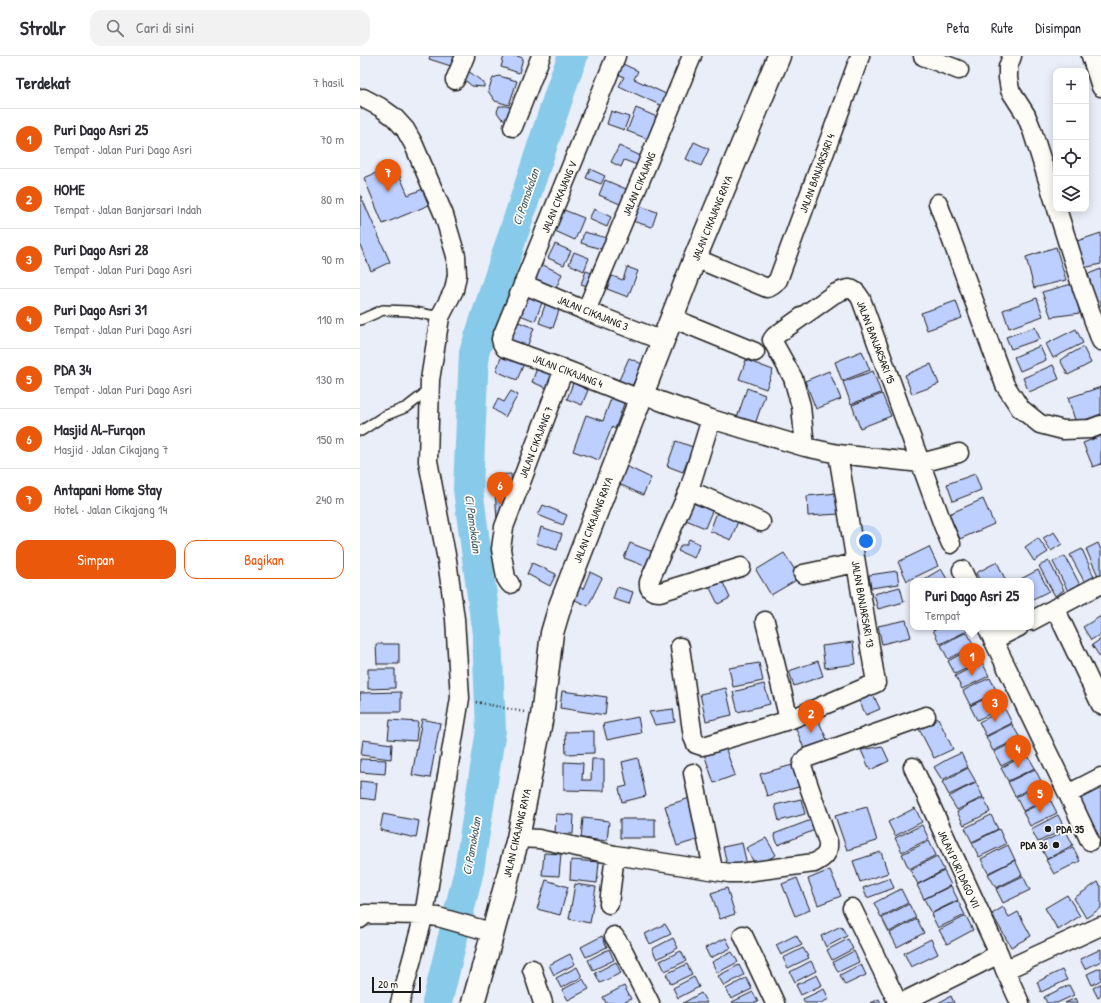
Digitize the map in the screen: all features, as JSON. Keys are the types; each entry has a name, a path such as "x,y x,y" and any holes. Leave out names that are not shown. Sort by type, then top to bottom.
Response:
{"main road":[{"name":"JALAN CIKAJANG RAYA","path":"473,1003 489,931 518,838 542,716 552,633 560,606 672,318 779,56"}],"street":[{"path":"455,80 465,56"},
{"path":"513,127 541,56"},
{"name":"JALAN CIKAJANG V","path":"501,339 616,56"},
{"name":"JALAN CIKAJANG","path":"586,311 692,56"},
{"name":"JALAN BANJARSARI 4","path":"696,258 767,288 771,287 778,280 860,56"},
{"path":"923,56 959,70"},
{"path":"1012,56 1008,67 1010,90 1026,115 1032,130 1053,198"},
{"path":"1091,56 1101,87"},
{"path":"361,98 380,107 394,117 405,129 413,143 444,215 456,256 457,275 454,290 440,317 430,380 428,461 440,530 447,560 454,619 460,698 431,916 400,1003"},
{"path":"938,203 1006,386 1020,408 1040,424 1063,430 1090,429 1101,425"},
{"path":"1057,212 1101,341"},
{"name":"JALAN CIKAJANG 3","path":"523,284 586,311 663,341"},
{"name":"JALAN BANJARSARI 15","path":"805,447 801,406 793,378 772,340 834,294 852,289 858,293 861,299 951,544"},
{"path":"672,318 755,352"},
{"name":"JALAN CIKAJANG 4","path":"501,339 505,348 564,369 711,419 805,447 838,454 921,463"},
{"name":"JALAN CIKAJANG 7","path":"510,584 506,578 501,549 504,527 564,369"},
{"path":"711,419 689,490 649,582 650,589 654,592 660,592 741,567"},
{"path":"921,463 959,453"},
{"name":"JALAN BANJARSARI 13","path":"789,720 876,682 838,454"},
{"path":"689,490 760,522"},
{"path":"803,574 856,564"},
{"path":"1034,619 1101,584"},
{"path":"1055,608 1101,705"},
{"path":"680,647 693,737 696,744 702,746 707,745 789,720 765,621"},
{"path":"1006,630 990,634 1090,841"},
{"path":"518,838 539,840 615,855 729,873 814,863 821,860 826,854 828,842 802,766 806,758 926,716"},
{"name":"JALAN PURI DAGO VII","path":"913,767 1020,1003"},
{"path":"693,773 713,870"},
{"path":"1068,794 1101,778"},
{"path":"609,904 615,855"},
{"path":"852,908 899,1003 999,954"},
{"path":"362,913 431,916 489,931"},
{"path":"1005,970 1101,926"},
{"path":"743,935 775,1003"},
{"path":"614,936 650,1003"},
{"path":"532,969 543,1003"}],"lane":[{"path":"360,320 383,310 409,311 440,317"},
{"path":"362,431 384,416 407,407 430,389"}],"path":[{"path":"476,702 530,713"}],"building":[{"path":"430,56 461,56 457,68 429,59"},
{"path":"504,56 517,56 523,58 519,73 501,67"},
{"path":"623,64 638,71 634,79 668,95 662,106 619,86 624,77 618,74"},
{"path":"466,70 484,83 484,87 472,86 462,78"},
{"path":"499,76 517,81 509,105 495,101 488,91 493,78"},
{"path":"499,106 513,108 509,121 501,118 497,112"},
{"path":"636,108 657,117 648,139 627,131"},
{"path":"611,111 629,117 624,130 607,124"},
{"path":"694,142 709,149 701,166 686,159"},
{"path":"619,146 641,156 637,165 624,160 621,167 611,162"},
{"path":"395,165 408,195 423,189 429,205 383,224 364,178"},
{"path":"590,169 605,176 601,184 586,178"},
{"path":"605,180 633,192 627,207 599,195"},
{"path":"360,194 390,262 371,271 360,245"},
{"path":"634,204 657,212 652,227 629,220"},
{"path":"594,209 611,217 607,227 589,219"},
{"path":"564,210 584,218 575,240 555,231"},
{"path":"584,232 607,238 604,250 581,243"},
{"path":"1101,233 1101,264 1079,269 1071,243"},
{"path":"555,244 571,251 564,265 548,258"},
{"path":"1056,247 1066,280 1034,288 1026,257"},
{"path":"574,252 589,258 584,271 569,264"},
{"path":"541,264 562,274 554,293 532,284"},
{"path":"627,267 638,271 628,297 607,289 612,276 623,280"},
{"path":"1101,269 1101,305 1095,307 1083,276"},
{"path":"586,271 597,275 593,288 581,284"},
{"path":"1072,284 1080,313 1051,317 1042,292"},
{"path":"523,293 543,300 535,321 515,313"},
{"path":"1037,298 1043,316 1009,328 1003,310"},
{"path":"956,301 962,318 927,330 921,313"},
{"path":"546,302 560,307 553,328 539,323"},
{"path":"513,320 534,328 526,350 505,342"},
{"path":"1035,327 1040,339 1011,349 1006,337"},
{"path":"1076,329 1083,343 1053,358 1046,344"},
{"path":"1040,346 1046,360 1020,371 1014,357"},
{"path":"1083,347 1091,363 1068,375 1060,360"},
{"path":"862,351 870,370 842,381 835,362"},
{"path":"503,352 525,361 517,380 496,371"},
{"path":"629,358 642,364 629,393 609,386 612,377 619,380"},
{"path":"746,360 773,370 766,389 739,379"},
{"path":"931,364 939,384 912,394 905,375"},
{"path":"538,365 560,373 554,391 532,382"},
{"path":"1053,365 1059,379 1029,392 1023,378"},
{"path":"829,371 841,399 816,409 805,381"},
{"path":"873,371 881,393 851,404 843,382"},
{"path":"573,383 588,390 582,405 567,399"},
{"path":"1101,387 1101,414 1076,423 1068,398"},
{"path":"747,388 765,395 754,427 736,421"},
{"path":"511,391 518,395 505,417 493,409 498,399 504,402"},
{"path":"882,394 891,416 860,428 852,405"},
{"path":"612,396 625,401 615,429 612,427 599,460 573,451 586,415 603,421"},
{"path":"1101,436 1101,464 1093,467 1083,443"},
{"path":"676,441 693,447 683,472 667,466"},
{"path":"626,466 651,478 643,495 617,483"},
{"path":"511,474 512,492 504,493 506,518 497,519 494,475"},
{"path":"975,474 981,490 953,501 947,484"},
{"path":"837,493 839,514 808,516 807,496"},
{"path":"983,499 994,524 960,539 949,514"},
{"path":"693,503 712,511 705,528 686,520"},
{"path":"543,505 567,515 563,525 538,515"},
{"path":"717,512 738,521 731,540 710,531"},
{"path":"541,527 562,534 557,550 536,543"},
{"path":"1054,532 1062,544 1051,551 1043,538"},
{"path":"1038,538 1048,552 1034,561 1025,547"},
{"path":"689,539 700,544 694,558 678,551 681,545 686,545"},
{"path":"630,543 656,553 650,568 624,558"},
{"path":"1098,543 1101,550 1101,577 1099,578 1086,549"},
{"path":"929,547 938,566 913,578 910,578 907,581 898,562"},
{"path":"1082,549 1095,579 1085,583 1070,555"},
{"path":"784,553 800,578 771,595 756,570"},
{"path":"1065,556 1080,585 1068,591 1053,562"},
{"path":"1049,561 1064,590 1055,596 1039,566"},
{"path":"997,562 1005,578 978,578 976,573"},
{"path":"532,563 556,574 550,586 527,574"},
{"path":"941,569 946,578 926,578"},
{"path":"1038,570 1049,591 1034,598 1034,578 1023,578"},
{"path":"897,571 899,584 871,588 869,575"},
{"path":"590,572 602,578 588,606 569,597 575,585 583,589"},
{"path":"721,578 730,598 718,604 708,584"},
{"path":"617,587 633,592 629,604 613,599"},
{"path":"900,587 904,602 878,609 874,594"},
{"path":"1101,616 1101,634 1091,640 1083,627"},
{"path":"906,620 911,637 882,644 878,626"},
{"path":"933,630 966,630 967,631 940,644"},
{"path":"967,632 974,646 948,659 941,645"},
{"path":"1101,639 1101,656 1100,657 1092,645"},
{"path":"853,642 856,664 825,668 822,646"},
{"path":"376,644 399,644 399,664 377,664"},
{"path":"974,647 982,661 955,674 948,661"},
{"path":"818,661 823,676 794,686 789,671"},
{"path":"982,662 989,676 962,689 955,676"},
{"path":"759,663 763,681 733,687 729,668"},
{"path":"368,669 395,669 395,688 368,689"},
{"path":"990,678 997,692 970,705 963,691"},
{"path":"764,684 770,704 738,712 733,692"},
{"path":"726,688 732,715 706,721 700,694"},
{"path":"562,691 607,697 605,715 560,708"},
{"path":"401,692 401,712 360,712 360,693"},
{"path":"872,692 880,709 866,715 858,699"},
{"path":"997,693 1004,707 977,720 970,706"},
{"path":"673,709 675,722 655,725 649,712"},
{"path":"1005,709 1012,723 986,736 979,722"},
{"path":"816,715 828,742 805,751 794,724"},
{"path":"638,717 641,733 607,740 603,724"},
{"path":"938,718 953,749 934,758 918,727"},
{"path":"422,719 440,723 430,778 412,775"},
{"path":"390,720 418,722 416,741 388,739"},
{"path":"1012,724 1020,738 993,751 986,737"},
{"path":"594,731 594,753 566,754 565,732"},
{"path":"1020,739 1027,753 1001,766 994,752"},
{"path":"363,740 392,744 391,759 361,755"},
{"path":"882,746 889,761 870,770 861,750"},
{"path":"725,747 735,775 714,783 704,754"},
{"path":"961,753 968,767 942,780 934,767"},
{"path":"1027,754 1035,768 1008,781 1001,768"},
{"path":"638,758 646,796 622,802 619,788 627,786 622,762"},
{"path":"360,759 386,760 385,774 360,772"},
{"path":"592,759 604,759 604,791 564,790 564,762 583,763 582,780 591,780"},
{"path":"796,764 802,786 767,796 760,774"},
{"path":"968,768 976,782 949,795 942,782"},
{"path":"1035,769 1042,783 1015,796 1008,782"},
{"path":"360,781 377,783 375,800 360,798"},
{"path":"1101,781 1101,848 1100,848 1074,795"},
{"path":"976,783 983,797 957,810 949,797"},
{"path":"1042,784 1049,798 1023,811 1016,797"},
{"path":"690,798 703,838 677,846 665,806"},
{"path":"984,798 990,812 964,825 957,812"},
{"path":"801,799 805,814 779,821 775,805"},
{"path":"1050,799 1057,813 1030,826 1023,812"},
{"path":"867,807 877,841 847,850 835,816"},
{"path":"915,808 922,822 895,836 888,822"},
{"path":"383,814 419,821 416,838 380,830"},
{"path":"556,814 574,815 573,834 555,833"},
{"path":"991,815 998,829 972,842 965,828"},
{"name":"PDA 35","path":"1058,815 1065,829 1038,842 1031,829"},
{"path":"583,818 609,821 607,841 581,838"},
{"path":"620,819 655,819 655,838 620,838"},
{"path":"811,820 815,830 778,845 774,834"},
{"path":"922,825 929,839 902,852 895,838"},
{"path":"999,829 1006,844 979,857 972,843"},
{"name":"PDA 36","path":"1066,831 1073,845 1047,859 1039,844"},
{"path":"766,838 776,855 756,866 746,848"},
{"path":"929,841 936,855 909,869 902,854"},
{"path":"742,843 747,865 728,869 723,847"},
{"path":"1008,845 1015,860 988,873 981,859"},
{"path":"1073,847 1080,861 1054,874 1046,860"},
{"path":"881,852 888,873 860,882 853,861"},
{"path":"544,853 561,854 559,876 542,875"},
{"path":"937,856 944,870 918,884 910,870"},
{"path":"571,860 599,862 597,883 570,880"},
{"path":"1015,860 1022,875 996,888 988,874"},
{"path":"830,870 841,896 818,905 808,879"},
{"path":"944,871 951,885 924,899 917,885"},
{"path":"1023,876 1030,890 1003,903 996,889"},
{"path":"797,878 810,910 795,916 782,884"},
{"path":"890,878 894,888 867,898 863,888"},
{"path":"546,880 568,887 560,915 537,909"},
{"path":"1098,882 1101,887 1101,908 1086,918 1074,898"},
{"path":"575,884 596,887 590,923 569,919"},
{"path":"951,886 958,900 932,913 924,899"},
{"path":"727,888 735,914 720,919 711,893"},
{"path":"901,889 908,903 881,917 874,903"},
{"path":"1067,895 1080,916 1058,930 1045,908"},
{"path":"958,901 965,915 938,928 931,914"},
{"path":"909,904 916,918 889,932 882,918"},
{"path":"1003,907 1009,917 1018,912 1031,936 1011,947 992,914"},
{"path":"966,916 973,930 947,944 939,930"},
{"path":"917,919 924,933 897,947 890,933"},
{"path":"665,924 671,934 650,944 645,934"},
{"path":"841,926 847,936 826,947 821,936"},
{"path":"796,935 802,945 781,955 776,945"},
{"path":"602,936 607,947 586,957 581,947"},
{"path":"673,938 678,948 657,959 652,949"},
{"path":"726,938 731,948 710,958 705,948"},
{"path":"848,939 853,949 832,960 827,950"},
{"path":"931,939 938,954 911,967 904,953"},
{"path":"803,948 809,958 788,968 783,958"},
{"path":"609,949 614,960 593,970 588,960"},
{"path":"1101,949 1101,961 1085,969 1080,959"},
{"path":"681,951 686,961 665,971 660,961"},
{"path":"854,951 859,962 838,972 833,962"},
{"path":"732,952 738,962 717,973 712,962"},
{"path":"570,954 575,964 554,975 549,965"},
{"path":"811,961 816,971 795,982 790,972"},
{"path":"616,962 621,973 600,983 595,973"},
{"path":"687,964 692,974 671,984 666,974"},
{"path":"861,964 866,975 845,985 840,975"},
{"path":"739,965 744,975 724,986 718,976"},
{"path":"577,967 582,977 561,988 556,978"},
{"path":"1100,968 1101,980 1092,985 1087,974"},
{"path":"1062,970 1067,980 1041,992 1037,982"},
{"path":"817,975 822,985 801,995 796,985"},
{"path":"694,977 699,987 678,998 673,988"},
{"path":"746,978 752,989 731,999 726,989"},
{"path":"583,979 589,989 568,1000 562,990"},
{"path":"1100,984 1101,996 1098,998 1093,988"},
{"path":"1069,985 1074,995 1057,1003 1047,1003 1044,997"},
{"path":"624,986 631,999 623,1003 606,1003 603,997"},
{"path":"824,989 829,999 821,1003 805,1003 803,999"},
{"path":"753,992 758,1002 756,1003 732,1002"},
{"path":"701,993 707,1003 683,1003"},
{"path":"951,996 954,1003 938,1003"},
{"path":"1076,998 1078,1003 1065,1003 1069,1001"},
{"path":"879,999 881,1003 871,1003"}],"waterway":[{"name":"Ci Pamokolan","path":"437,1003 469,870 491,730 487,634 468,489 474,353 573,56"}],"place":[{"name":"Antapani Home Stay","path":"388,192"},
{"name":"Masjid Al-Furqon","path":"500,505"},
{"name":"Puri Dago Asri 25","path":"972,676"},
{"name":"Puri Dago Asri 28","path":"995,722"},
{"name":"HOME","path":"811,733"},
{"name":"Puri Dago Asri 31","path":"1018,768"},
{"name":"PDA 34","path":"1040,813"},
{"name":"PDA 35","path":"1048,829"},
{"name":"PDA 36","path":"1056,845"}]}
